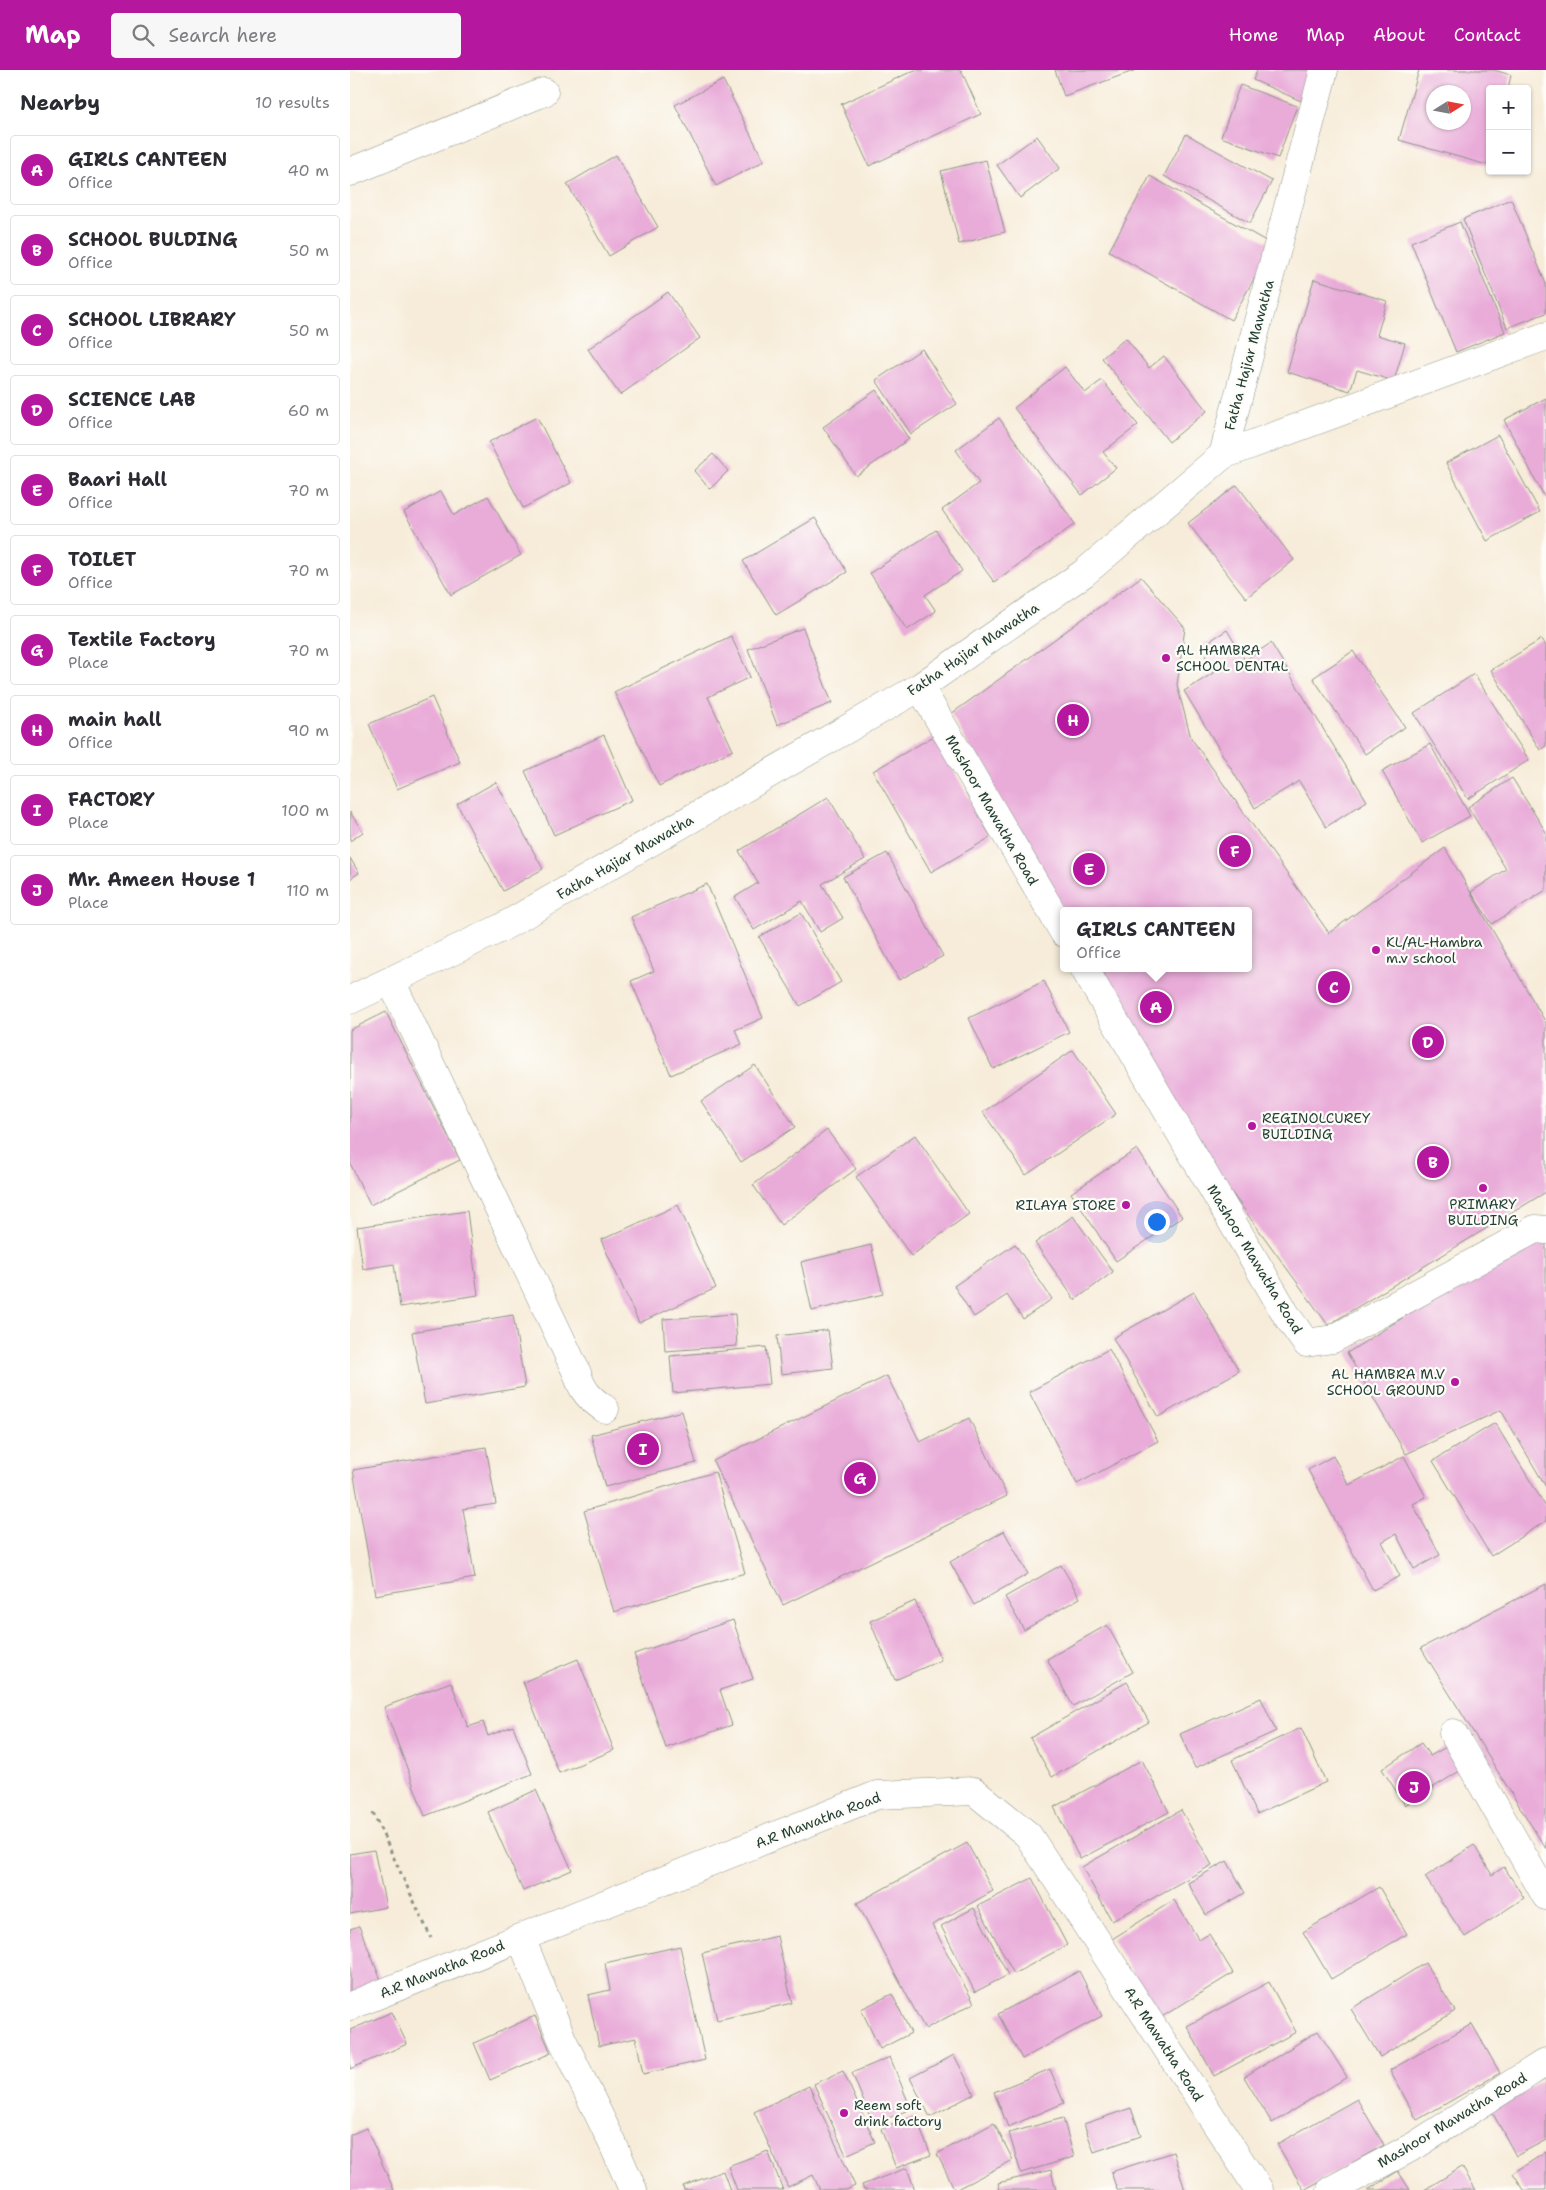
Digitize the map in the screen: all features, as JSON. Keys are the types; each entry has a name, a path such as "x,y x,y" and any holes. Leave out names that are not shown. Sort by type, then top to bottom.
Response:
{"street":[{"name":"Fatha Hajiar Mawatha","path":"350,1000 501,928 920,687 1084,573 1223,455 1324,70"},
{"path":"350,172 544,92"},
{"path":"1223,455 1546,336"},
{"name":"Mashoor Mawatha Road","path":"920,687 1060,926"},
{"name":"Mashoor Mawatha Road","path":"1086,972 1287,1316 1306,1342 1332,1339 1535,1228 1546,1230"},
{"path":"391,981 577,1373 581,1388 590,1399 605,1409"},
{"path":"1453,1733 1546,1896"},
{"name":"A.R Mawatha Road","path":"350,2006 877,1795 974,1791 1028,1835 1259,2190"},
{"path":"521,1938 562,2039 633,2190"},
{"name":"Mashoor Mawatha Road","path":"1331,2190 1416,2145 1546,2062"}],"path":[{"path":"373,1813 445,1968"}],"building":[{"path":"915,70 961,70 981,114 869,166 841,104"},
{"path":"1055,70 1136,70 1064,96"},
{"path":"1257,70 1315,70 1301,101 1253,80"},
{"path":"1419,70 1494,70 1511,75 1509,85 1486,85 1486,165 1399,140"},
{"path":"723,80 764,161 716,186 675,105"},
{"path":"1240,85 1297,106 1278,158 1221,137"},
{"path":"1186,134 1272,181 1250,223 1164,176"},
{"path":"1037,136 1060,168 1020,198 997,165"},
{"path":"616,155 658,227 609,256 567,184"},
{"path":"986,160 1005,232 959,244 941,171"},
{"path":"1150,176 1273,245 1231,320 1109,251"},
{"path":"1511,199 1546,284 1546,313 1507,328 1463,219"},
{"path":"1460,222 1505,332 1456,352 1411,242"},
{"path":"1314,279 1387,301 1377,335 1405,343 1394,381 1357,370 1350,391 1287,372"},
{"path":"668,292 700,338 620,395 588,349"},
{"path":"1126,338 1149,368 1164,356 1207,411 1169,442 1102,358"},
{"path":"922,349 957,404 911,434 876,380"},
{"path":"1065,367 1085,393 1102,380 1138,425 1103,452 1116,468 1082,495 1014,408"},
{"path":"876,390 909,439 856,476 823,427"},
{"path":"1546,398 1546,500 1504,420"},
{"path":"537,417 571,483 523,508 489,442"},
{"path":"999,418 1075,524 994,582 942,510 979,483 956,450"},
{"path":"1498,435 1540,512 1487,541 1446,463"},
{"path":"713,454 728,471 710,489 694,471"},
{"path":"1237,485 1294,560 1246,598 1188,523"},
{"path":"441,491 454,515 488,496 521,555 451,595 404,512"},
{"path":"815,518 847,572 776,615 743,561"},
{"path":"936,530 962,571 925,595 936,611 907,630 870,573"},
{"name":"KL/AL-Hambra m.v school","path":"1141,577 1185,628 1177,685 1191,738 1329,933 1445,848 1546,1023 1546,1192 1328,1325 1221,1178 1095,972 1252,972 1252,907 1062,907 951,714"},
{"path":"803,628 832,703 777,725 748,649"},
{"path":"1227,630 1245,660 1271,643 1367,801 1326,827 1299,781 1255,808 1184,691 1215,672 1200,647"},
{"path":"731,636 750,677 708,697 733,750 659,786 614,692"},
{"path":"1542,639 1546,646 1546,746 1540,750 1491,670"},
{"path":"1353,651 1405,727 1365,754 1313,678"},
{"path":"1474,674 1529,760 1468,799 1414,713"},
{"path":"432,697 460,762 397,789 369,724"},
{"path":"604,735 632,800 554,835 525,771"},
{"path":"934,736 991,837 931,872 873,771"},
{"path":"1430,744 1470,816 1422,843 1382,771"},
{"path":"1512,778 1546,832 1546,890 1492,924 1471,892 1506,869 1468,807"},
{"path":"496,782 543,869 503,891 457,804"},
{"path":"828,797 865,859 822,884 843,918 820,932 802,901 754,930 735,897 758,883 739,851"},
{"path":"350,812 363,832 350,841"},
{"path":"887,853 943,956 899,980 843,877"},
{"path":"350,858 359,873 350,879"},
{"path":"707,884 763,1018 735,1030 742,1044 671,1075 631,981 654,971 631,917"},
{"path":"801,913 841,982 800,1006 759,937"},
{"path":"1044,981 1069,1032 993,1069 969,1018"},
{"path":"386,1012 460,1160 370,1205 350,1163 350,1030"},
{"path":"1073,1050 1116,1114 1026,1175 983,1112"},
{"path":"755,1065 795,1127 741,1162 701,1101"},
{"path":"827,1130 856,1169 781,1225 753,1185"},
{"path":"915,1135 969,1214 911,1256 856,1177"},
{"name":"RILAYA STORE","path":"1137,1149 1182,1217 1116,1261 1071,1193"},
{"path":"678,1205 716,1288 639,1323 601,1240"},
{"path":"467,1211 478,1295 400,1307 394,1264 363,1269 357,1227"},
{"path":"1073,1216 1113,1272 1075,1300 1035,1243"},
{"name":"AL HAMBRA M.V SCHOOL GROUND","path":"1538,1232 1546,1243 1546,1487 1501,1410 1406,1454 1347,1353"},
{"path":"1015,1244 1052,1299 1023,1319 1007,1295 974,1317 954,1286"},
{"path":"871,1245 883,1294 812,1311 801,1262"},
{"path":"1194,1292 1239,1371 1158,1417 1113,1338"},
{"path":"735,1314 737,1346 665,1351 663,1319"},
{"path":"513,1315 525,1387 425,1404 412,1332"},
{"path":"828,1330 833,1368 781,1374 777,1336"},
{"path":"766,1347 770,1384 673,1393 670,1356"},
{"path":"1109,1349 1158,1441 1077,1484 1029,1392"},
{"path":"887,1376 920,1442 969,1418 1007,1496 783,1605 713,1461"},
{"path":"682,1411 696,1463 605,1487 591,1435"},
{"path":"1495,1423 1546,1507 1546,1521 1491,1556 1433,1461"},
{"path":"486,1447 496,1504 463,1509 475,1578 375,1595 353,1470"},
{"path":"1333,1456 1349,1485 1404,1456 1426,1497 1413,1504 1440,1555 1414,1569 1396,1534 1382,1542 1400,1576 1373,1590 1308,1470"},
{"path":"715,1472 745,1573 614,1612 584,1511"},
{"path":"1004,1531 1028,1574 974,1605 950,1562"},
{"path":"1061,1565 1080,1598 1024,1630 1005,1597"},
{"path":"1546,1584 1546,1849 1421,1648"},
{"path":"915,1601 941,1660 895,1680 870,1621"},
{"path":"733,1620 753,1679 720,1690 732,1725 666,1748 634,1654"},
{"path":"1107,1625 1133,1672 1073,1706 1047,1659"},
{"path":"578,1659 614,1750 559,1773 523,1682"},
{"path":"451,1682 468,1727 483,1722 488,1736 513,1726 532,1774 425,1816 384,1707"},
{"path":"1127,1682 1149,1722 1052,1777 1030,1738"},
{"path":"1261,1698 1276,1731 1195,1768 1180,1734"},
{"path":"1301,1728 1326,1782 1257,1814 1232,1760"},
{"path":"1421,1743 1430,1756 1448,1746 1466,1767 1405,1805 1382,1769"},
{"path":"1142,1760 1169,1812 1080,1859 1054,1807"},
{"path":"536,1790 572,1870 523,1891 488,1812"},
{"path":"1181,1810 1212,1865 1112,1921 1082,1867"},
{"path":"967,1843 993,1891 932,1925 974,2003 925,2029 857,1903"},
{"path":"1474,1845 1492,1875 1504,1867 1524,1898 1465,1937 1425,1877"},
{"path":"374,1850 386,1907 350,1914 350,1854"},
{"path":"1227,1861 1245,1893 1206,1915 1188,1883"},
{"path":"1032,1878 1067,1945 1014,1974 978,1906"},
{"path":"1379,1887 1407,1934 1331,1979 1303,1932"},
{"path":"1174,1900 1199,1940 1209,1934 1233,1973 1160,2018 1112,1939"},
{"path":"974,1908 1008,1975 975,1992 941,1926"},
{"path":"359,1926 383,1985 350,1998 350,1929"},
{"path":"777,1936 792,2003 717,2020 702,1953"},
{"path":"680,1946 705,2060 643,2074 636,2038 599,2046 588,1995 610,1990 605,1963"},
{"path":"1425,1963 1455,2011 1380,2057 1351,2009"},
{"path":"1079,1971 1102,2016 1022,2059 998,2014"},
{"path":"1269,1982 1296,2032 1214,2076 1187,2026"},
{"path":"892,1994 911,2033 880,2049 861,2009"},
{"path":"392,2012 407,2044 350,2069 350,2030"},
{"path":"535,2016 551,2053 490,2080 474,2043"},
{"path":"1472,2024 1500,2073 1417,2120 1390,2070"},
{"path":"1318,2031 1347,2077 1272,2123 1244,2077"},
{"path":"954,2055 974,2094 930,2117 910,2078"},
{"path":"890,2057 911,2109 873,2124 852,2073"},
{"path":"1050,2069 1064,2103 1008,2127 994,2092"},
{"name":"Reem soft drink factory","path":"843,2071 875,2142 846,2155 814,2084"},
{"path":"1546,2079 1546,2140 1516,2156 1491,2110"},
{"path":"809,2086 855,2186 846,2190 820,2190 813,2175 788,2187 754,2112"},
{"path":"1357,2099 1384,2145 1304,2190 1277,2144"},
{"path":"1131,2108 1141,2136 1094,2152 1084,2124"},
{"path":"915,2116 931,2155 896,2168 881,2129"},
{"path":"1063,2118 1074,2157 1021,2173 1009,2133"},
{"path":"994,2123 1013,2160 955,2190 937,2154"},
{"path":"366,2128 394,2190 350,2190 350,2135"},
{"path":"768,2151 783,2190 737,2190 728,2166"},
{"path":"1173,2152 1185,2190 1117,2190 1111,2172"},
{"path":"1546,2152 1546,2190 1524,2190 1513,2173"},
{"path":"1462,2167 1476,2190 1424,2190"},
{"path":"907,2168 915,2190 864,2190 862,2185"},
{"path":"1051,2170 1056,2190 1000,2190 998,2183"},
{"path":"723,2171 730,2190 684,2190 683,2186"},
{"path":"1398,2171 1410,2190 1368,2190"}],"place":[{"name":"AL HAMBRA SCHOOL DENTAL","path":"1166,658"},
{"name":"main hall","path":"1073,720"},
{"name":"TOILET","path":"1235,851"},
{"name":"Baari Hall","path":"1089,869"},
{"name":"KL/AL-Hambra m.v school","path":"1376,950"},
{"name":"SCHOOL LIBRARY","path":"1334,987"},
{"name":"GIRLS CANTEEN","path":"1156,1007"},
{"name":"SCIENCE LAB","path":"1428,1042"},
{"name":"REGINOLCUREY BUILDING","path":"1252,1126"},
{"name":"SCHOOL BULDING","path":"1433,1162"},
{"name":"PRIMARY BUILDING","path":"1483,1188"},
{"name":"RILAYA STORE","path":"1126,1205"},
{"name":"AL HAMBRA M.V SCHOOL GROUND","path":"1455,1382"},
{"name":"FACTORY","path":"643,1449"},
{"name":"Textile Factory","path":"860,1478"},
{"name":"Mr. Ameen House 1","path":"1414,1787"},
{"name":"Reem soft drink factory","path":"844,2113"}]}
